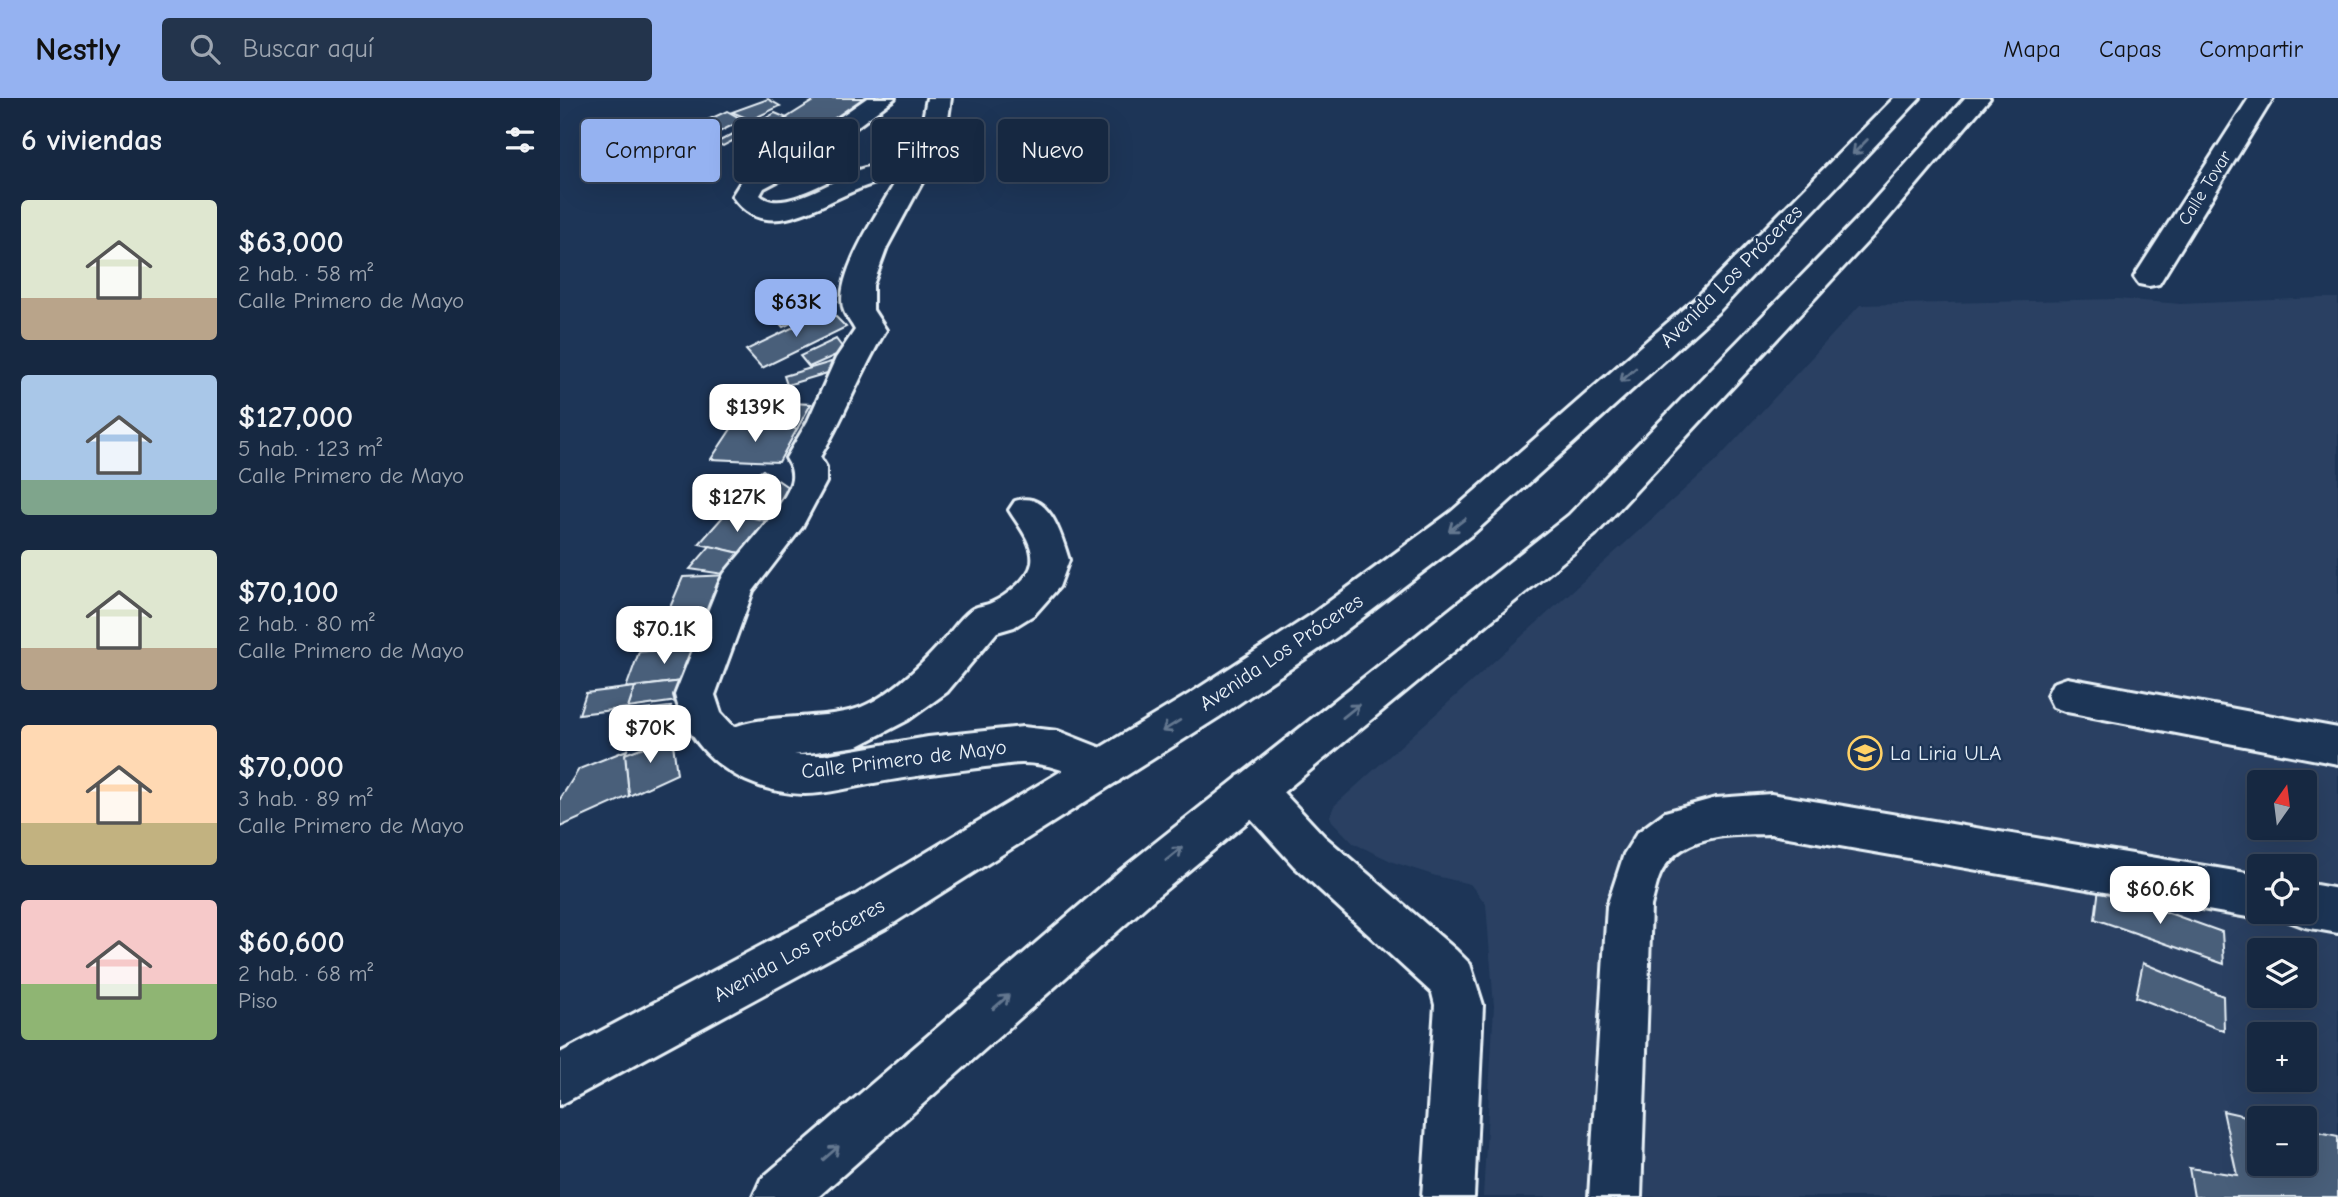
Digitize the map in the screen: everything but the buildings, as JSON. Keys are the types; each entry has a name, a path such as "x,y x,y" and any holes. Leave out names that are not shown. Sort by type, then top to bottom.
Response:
{"main road":[{"path":"872,175 783,211 760,207 750,202 746,196 753,183 793,162 883,98"},
{"name":"Calle Primero de Mayo","path":"935,119 939,98"},
{"name":"Avenida Los Próceres","path":"560,1080 870,912 1104,768 1324,626 1463,522 1709,304 1908,98"},
{"path":"779,1197 1087,928 1581,525 1869,223 1978,98"},
{"name":"Calle Tovar","path":"2149,277 2260,98"},
{"name":"Calle Primero de Mayo","path":"908,182 873,247 858,285 858,310 871,331 852,358 824,423 803,458 808,467 809,482 790,517 737,584 695,695 697,711 710,732 726,748 768,768 796,774 826,773 958,751 1028,745 1068,751 1104,768"},
{"path":"726,748 753,738 784,738 858,728 894,708 933,680 985,620 1001,616 1022,603 1046,577 1051,559 1044,535 1027,510"},
{"path":"2067,695 2338,746"},
{"path":"1253,790 1309,851 1440,966 1453,981 1459,1016 1448,1197"},
{"path":"1615,1197 1629,906 1642,863 1662,835 1704,817 1771,814 2247,895"},
{"path":"2317,907 2338,911"}],"shaded area":[{"name":"La Liria ULA","path":"2338,298 2338,1197 1483,1197 1494,1006 1486,904 1470,884 1393,862 1353,843 1332,821 1330,816 1334,806 1716,461 1860,305 2117,299 2181,304"}],"place":[{"name":"La Liria ULA","path":"1865,753"}]}
